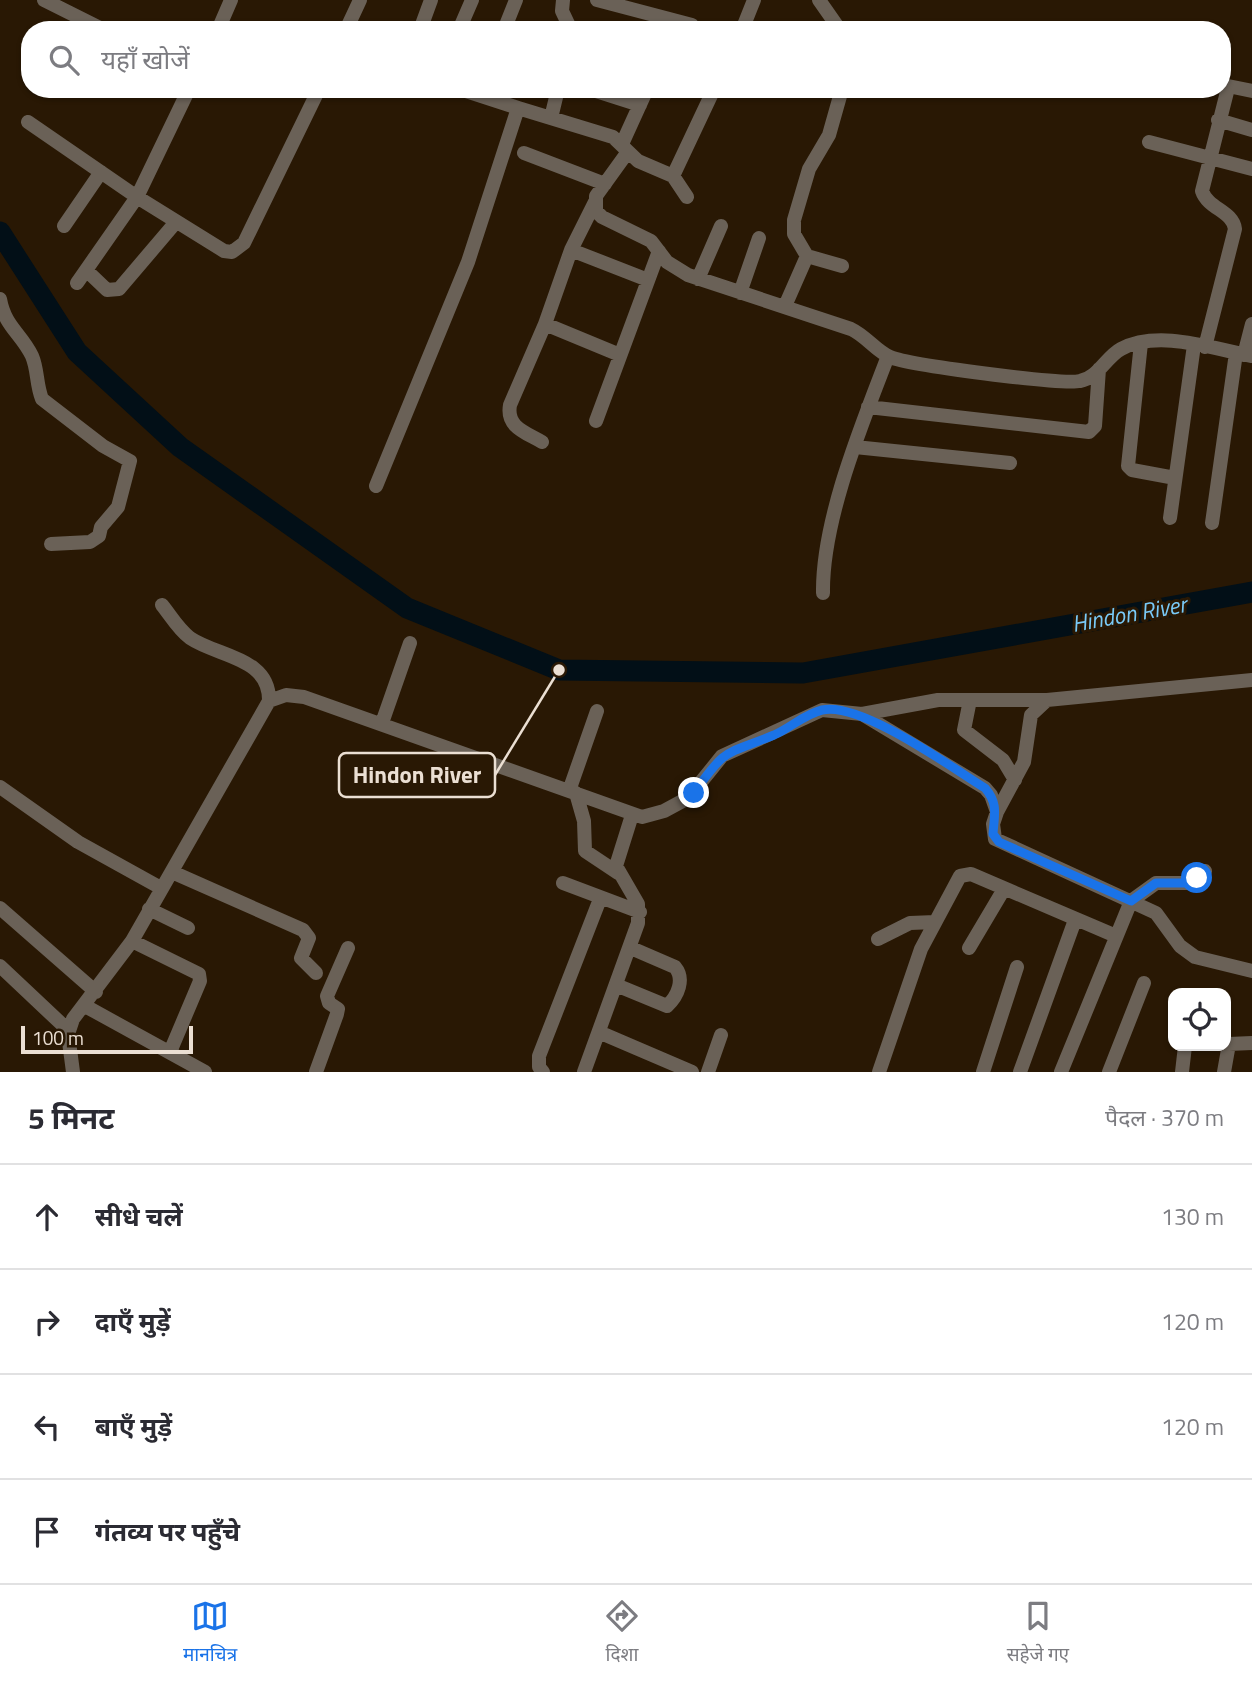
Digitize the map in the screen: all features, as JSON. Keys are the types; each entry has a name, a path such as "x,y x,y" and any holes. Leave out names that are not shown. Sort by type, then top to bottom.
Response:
{"street":[{"path":"44,0 86,21"},
{"path":"222,21 231,0"},
{"path":"350,21 360,0"},
{"path":"423,21 431,0"},
{"path":"464,21 472,0"},
{"path":"508,21 516,0"},
{"path":"564,0 562,11 567,21"},
{"path":"597,0 677,21"},
{"path":"746,21 754,0"},
{"path":"820,0 834,21"},
{"path":"1231,87 1252,91"},
{"path":"77,283 137,197 185,98"},
{"path":"28,122 137,197 224,251 240,249 315,98"},
{"path":"487,98 603,133 673,176 687,197"},
{"path":"551,118 556,98"},
{"path":"618,98 640,105"},
{"path":"542,442 512,425 508,415 510,405 545,324 571,250 625,148 643,98"},
{"path":"673,176 710,98"},
{"path":"839,98 829,135 811,161 794,220 794,234 807,256 842,266"},
{"path":"1170,518 1199,346 1236,229 1232,220 1204,198 1202,182 1223,98"},
{"path":"376,486 468,262 518,108"},
{"path":"1218,120 1252,130"},
{"path":"1150,142 1252,169"},
{"path":"524,153 605,184"},
{"path":"64,226 101,172"},
{"path":"595,202 602,217 639,234 678,270 865,336 888,356 931,365 1066,382 1084,380 1119,349 1141,343 1175,342 1244,355"},
{"path":"86,270 107,290 119,289 176,222"},
{"path":"698,279 721,226"},
{"path":"740,293 759,238"},
{"path":"571,250 648,280"},
{"path":"596,421 659,251"},
{"path":"785,306 807,256"},
{"path":"0,299 2,318 31,354 36,366 38,389 47,405 103,446 130,461 118,507 101,527 99,536 90,542 51,544"},
{"path":"545,324 620,355"},
{"path":"1212,523 1252,324"},
{"path":"1141,343 1128,466 1132,470 1175,478"},
{"path":"823,593 823,572 830,536 855,447 888,356"},
{"path":"868,407 1089,432 1095,426 1099,369"},
{"path":"855,447 1010,463"},
{"path":"73,1072 69,1031 74,1019 132,941 269,701 267,682 259,671 192,639 162,605"},
{"path":"382,723 410,643"},
{"path":"269,701 294,695 382,723 632,815 652,815 682,802 694,793 709,769 722,756 741,745 773,735 822,710 862,714 928,701 1047,700 1252,680"},
{"path":"970,700 964,730 1003,760 1015,780"},
{"path":"1047,700 1031,715 1024,762 997,813 993,834 999,842 1156,913 1187,953 1252,971"},
{"path":"597,711 572,792 584,821 585,851 618,873"},
{"path":"862,714 985,788 991,795 997,813"},
{"path":"0,787 78,842 161,888"},
{"path":"584,1072 631,948 640,912 618,873 617,856 632,815"},
{"path":"1062,1072 1131,901 1156,883 1190,883 1205,871"},
{"path":"172,872 303,930 309,938 301,958 316,973"},
{"path":"879,1072 921,949 960,876 965,873 1116,936"},
{"path":"563,883 640,912"},
{"path":"969,948 1004,889"},
{"path":"543,1072 539,1067 539,1056 600,899"},
{"path":"0,908 96,992"},
{"path":"149,909 188,929"},
{"path":"1020,1072 1075,920"},
{"path":"877,939 910,923 934,922"},
{"path":"132,941 198,974 200,981 170,1052"},
{"path":"316,1072 338,1014 338,1009 329,1003 327,996 348,948"},
{"path":"616,985 659,1004 667,1006 673,1000 681,979 680,972 675,967 631,948"},
{"path":"0,966 69,1031"},
{"path":"983,1072 1017,967"},
{"path":"1109,1072 1144,983"},
{"path":"85,1006 205,1072"},
{"path":"601,1033 692,1072"},
{"path":"708,1072 721,1035"},
{"path":"1224,1072 1229,1044 1252,1043"},
{"path":"1182,1072 1184,1051"}],"waterway":[{"name":"Hindon River","path":"0,232 77,352 180,447 407,608 559,670 803,673 1252,592"}],"place":[{"name":"Hindon River","path":"559,670"}],"route":[{"path":"694,793 709,769 722,756 741,745 773,735 822,710 862,714 985,788 991,795 997,813 993,834 999,842 1131,901 1156,883 1190,883 1197,878"}]}
